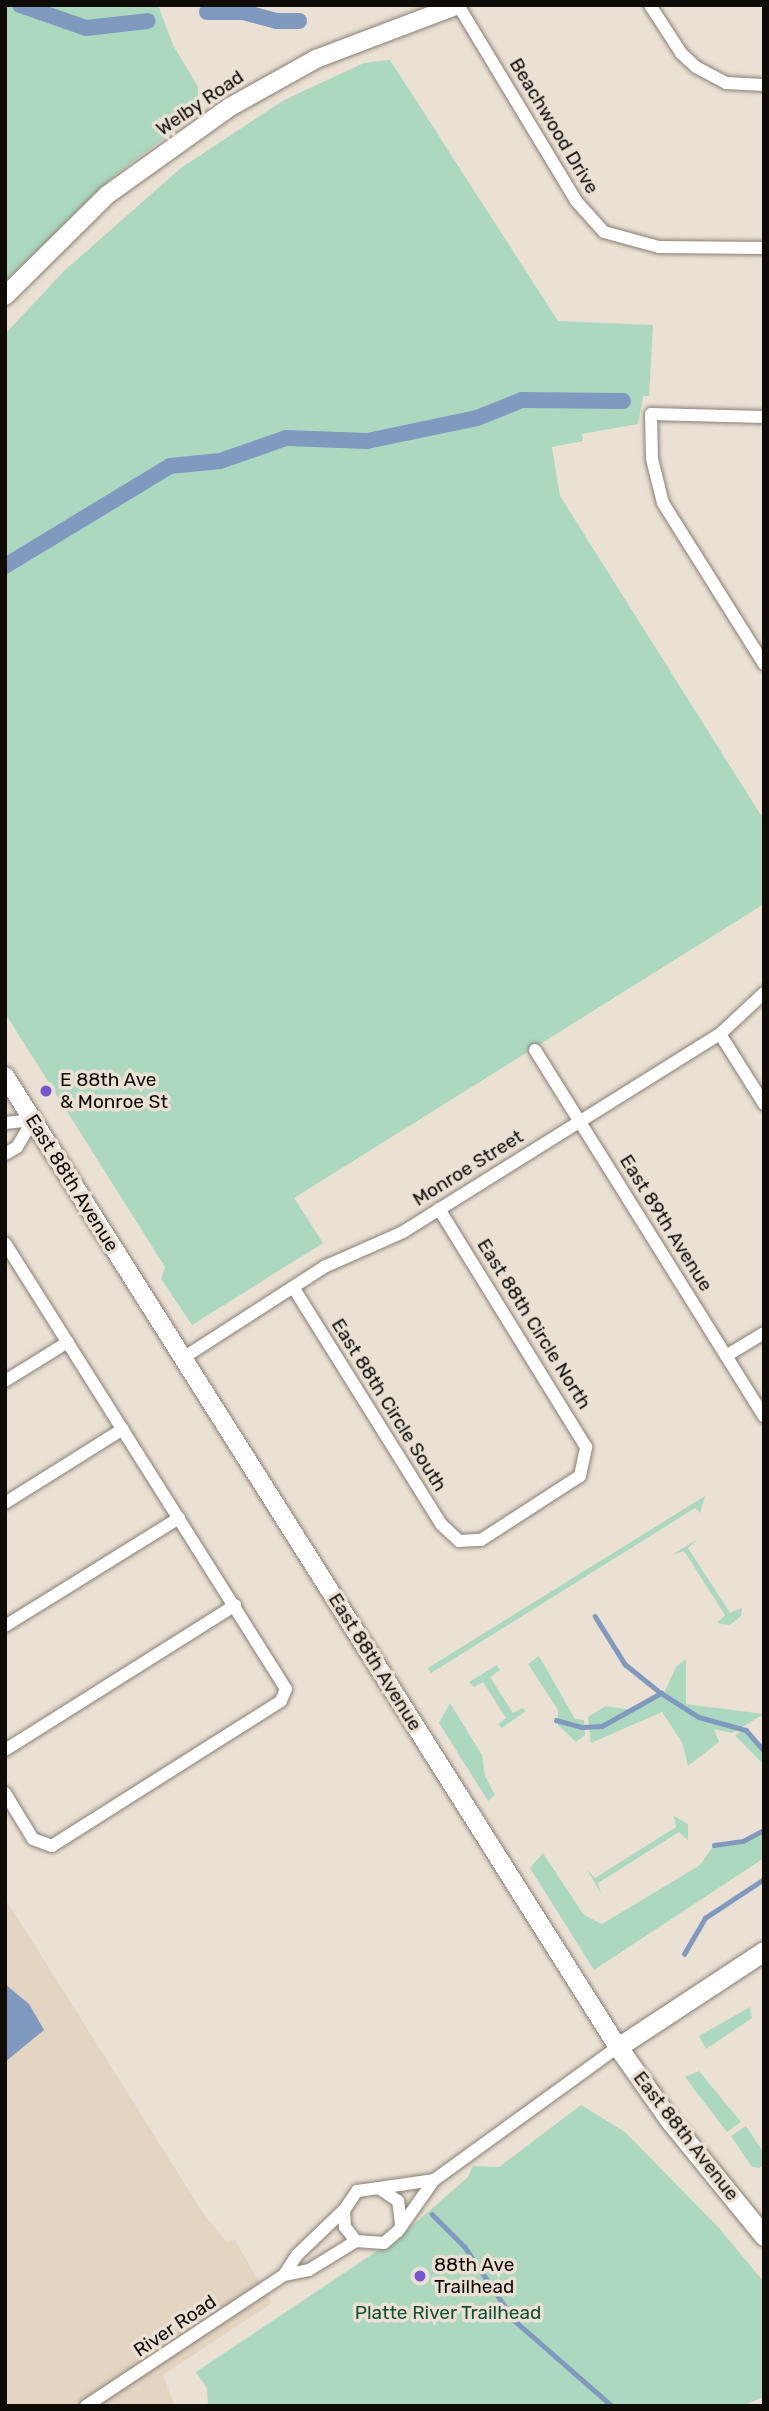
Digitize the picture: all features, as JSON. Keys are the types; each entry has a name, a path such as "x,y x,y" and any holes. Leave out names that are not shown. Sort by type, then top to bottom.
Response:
{"main road":[{"name":"Welby Road","path":"5,296 107,195 230,107 316,59 458,5"},
{"name":"East 88th Avenue","path":"5,1076 618,2047 671,2122 764,2236"},
{"path":"618,2047 764,1951"}],"street":[{"name":"Beachwood Drive","path":"458,5 577,202 604,232 659,247 764,248"},
{"path":"650,5 681,53 696,67 726,82 764,85"},
{"path":"764,417 651,414 652,459 663,503 764,664"},
{"name":"Monroe Street","path":"183,1357 293,1287 439,1209 720,1034 764,993"},
{"path":"720,1034 764,1104"},
{"name":"East 89th Avenue","path":"535,1050 764,1416"},
{"path":"5,1123 33,1120"},
{"path":"5,1154 17,1147 33,1120"},
{"name":"East 88th Circle North","path":"439,1209 586,1447 585,1463 571,1483 481,1540 456,1540"},
{"path":"5,1793 33,1839 52,1846 281,1700 286,1689 6,1248"},
{"name":"East 88th Circle South","path":"293,1287 441,1524 456,1540"},
{"path":"726,1356 764,1333"},
{"path":"5,1381 68,1342"},
{"path":"5,1503 123,1429"},
{"path":"5,1626 179,1517"},
{"path":"5,1750 235,1605"},
{"path":"434,2180 357,2191 344,2210 345,2227 356,2241 384,2243 434,2180 618,2047"},
{"path":"379,2188 397,2201 401,2224"},
{"name":"River Road","path":"284,2276 297,2255 344,2210"},
{"name":"River Road","path":"86,2406 284,2276 309,2270 356,2241"}],"shaded area":[{"path":"5,1898 205,2216 227,2242 234,2239 272,2303 163,2375 175,2406 5,2406"}],"green space":[{"path":"5,5 158,5 173,45 198,87 198,98 195,115 116,174 5,281"},
{"path":"390,60 558,321 653,325 649,396 643,396 638,424 582,434 583,441 552,447 560,496 764,820 764,904 294,1198 323,1243 192,1325 161,1279 165,1267 5,1013 5,334 64,271 181,168 284,100 364,63"},
{"path":"705,1496 700,1513 695,1508 431,1673 428,1668"},
{"path":"698,1539 688,1548 730,1613 742,1608 741,1616 730,1625 717,1623 725,1615 684,1551 672,1555"},
{"path":"539,1656 575,1719 584,1720 585,1735 576,1742 558,1725 558,1710 528,1664"},
{"path":"686,1659 686,1704 764,1714 732,1733 714,1729 719,1742 688,1766 682,1742 662,1712 591,1743 588,1717 606,1706 632,1710 664,1693 676,1667"},
{"path":"497,1665 500,1670 490,1677 513,1713 522,1708 526,1711 502,1728 498,1724 506,1718 483,1682 474,1687 469,1682"},
{"path":"450,1703 482,1755 485,1776 495,1795 488,1801 439,1723"},
{"path":"745,1730 764,1752 764,1765 735,1735"},
{"path":"674,1816 688,1824 688,1840 679,1832 598,1883 601,1894 587,1869 595,1878 676,1827"},
{"path":"764,1832 764,1858 594,1970 530,1868 543,1853 584,1915 602,1924 700,1865 713,1846 740,1844"},
{"path":"750,2007 752,2018 706,2049 699,2036"},
{"path":"699,2071 741,2122 727,2132 685,2077"},
{"name":"Platte River Trailhead","path":"581,2105 625,2132 719,2228 764,2282 764,2397 741,2406 208,2406 207,2388 196,2372 404,2233 468,2177 473,2166 499,2167"},
{"path":"746,2126 764,2153 764,2165 759,2168 752,2167 731,2136"}],"water":[{"path":"5,1984 29,2004 44,2030 5,2062"}],"waterway":[{"path":"20,5 86,28 148,21"},
{"path":"207,12 243,12 277,21 299,21"},
{"path":"5,566 170,466 220,461 286,438 367,441 477,418 522,400 623,401"},
{"path":"595,1616 625,1664 661,1693"},
{"path":"556,1720 582,1727 602,1726 661,1693 699,1717 746,1730 764,1751"},
{"path":"714,1845 743,1841 764,1830"},
{"path":"684,1954 705,1918 764,1879"},
{"path":"432,2214 465,2247 515,2321 612,2406"}],"place":[{"name":"E 88th Ave & Monroe St","path":"46,1091"},
{"name":"88th Ave Trailhead","path":"420,2276"}]}
